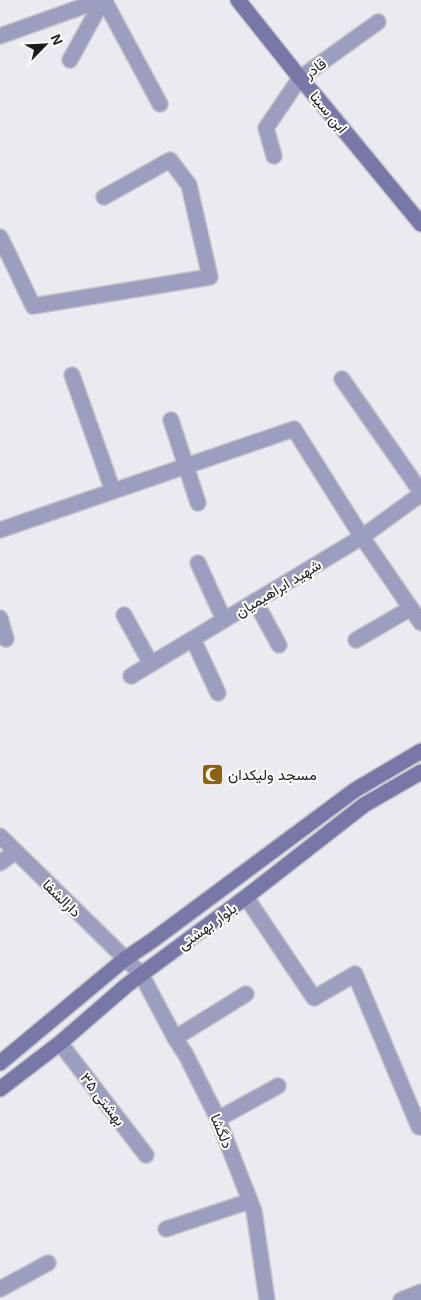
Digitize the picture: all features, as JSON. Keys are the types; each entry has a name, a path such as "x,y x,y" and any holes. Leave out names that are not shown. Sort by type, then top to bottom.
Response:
{"main road":[{"name":"ابن سینا","path":"238,0 300,78 418,215"},
{"name":"بلوار بهشتی","path":"0,1063 126,959 355,790 421,751"},
{"name":"بلوار بهشتی","path":"0,1089 60,1043 141,974 246,897 364,805 421,772"},
{"path":"344,799 354,813"}],"street":[{"path":"0,36 103,0"},
{"path":"70,60 103,0"},
{"path":"103,0 160,104"},
{"name":"قادر","path":"274,156 266,128 300,78 378,22"},
{"path":"0,237 33,306 210,277 189,185 170,160 104,197"},
{"path":"72,375 113,491"},
{"path":"342,379 420,496"},
{"path":"172,420 198,503"},
{"path":"0,530 294,429 362,537 421,623"},
{"name":"شهید ابراهیمیان","path":"131,676 362,537 420,496"},
{"path":"198,563 224,620"},
{"path":"255,601 279,645"},
{"path":"356,640 411,608"},
{"path":"124,615 152,664"},
{"path":"0,618 6,640"},
{"path":"194,639 218,692"},
{"name":"دارالشفا","path":"0,836 141,974"},
{"path":"0,863 15,852"},
{"path":"246,897 314,998 355,974 419,1127 421,1126"},
{"name":"دلگشا","path":"141,974 218,1118 254,1211 267,1300"},
{"path":"175,1038 246,994"},
{"name":"بهشتی ۳۵","path":"60,1043 146,1155"},
{"path":"218,1118 278,1086"},
{"path":"166,1229 250,1201"},
{"path":"0,1289 48,1263"},
{"path":"401,1300 421,1292"}],"place":[{"name":"مسجد ولیکدان","path":"212,774"}]}
